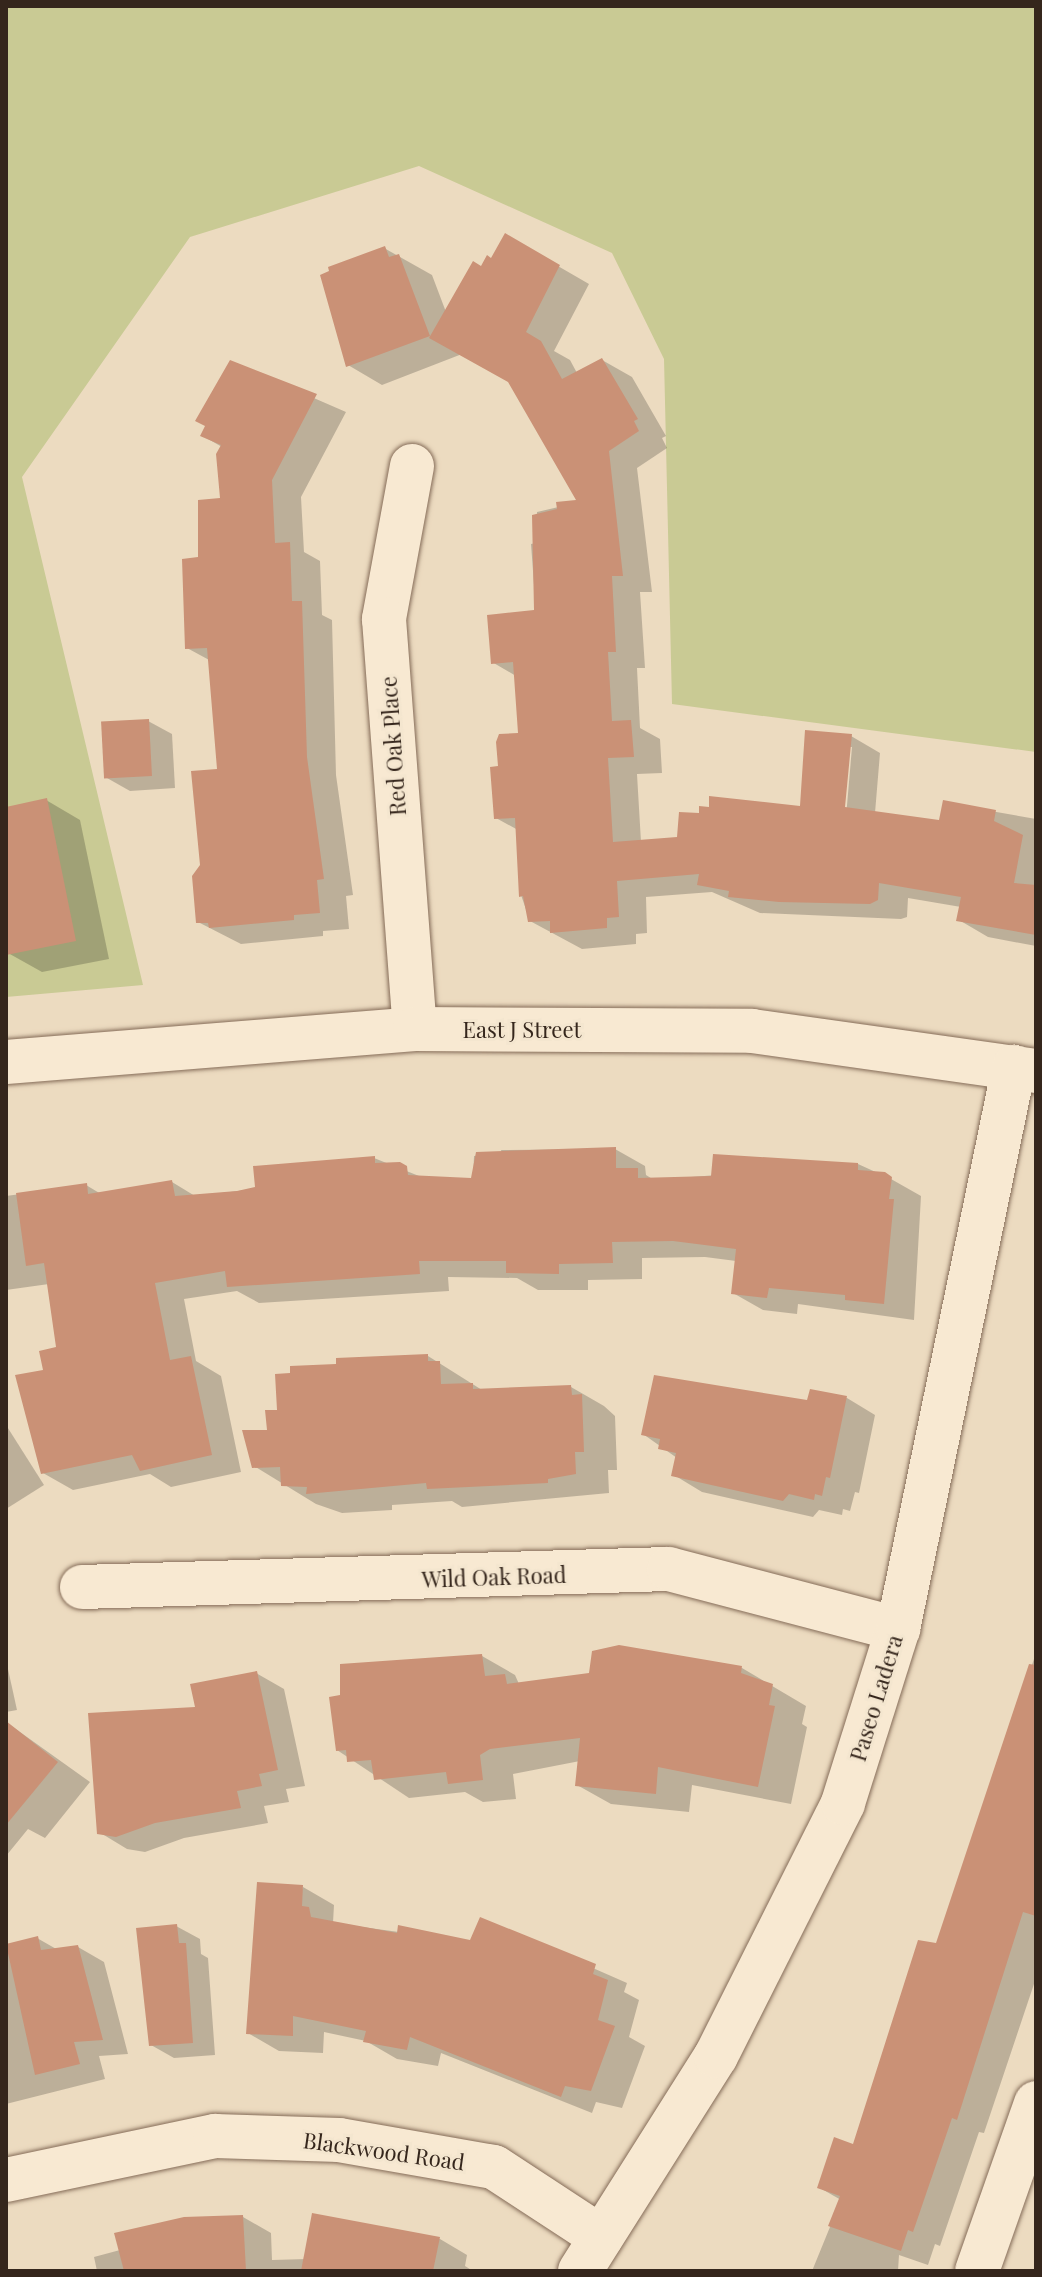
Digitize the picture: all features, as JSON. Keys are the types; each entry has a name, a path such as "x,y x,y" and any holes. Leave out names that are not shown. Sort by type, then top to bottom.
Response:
{"street":[{"name":"Red Oak Place","path":"412,466 384,619 415,1029"},
{"name":"East J Street","path":"6,1062 415,1029 752,1031 1025,1069"},
{"name":"Paseo Ladera","path":"591,2254 716,2056 843,1803 898,1629 1025,1069"},
{"name":"Wild Oak Road","path":"82,1587 669,1569 898,1629"},
{"path":"977,2271 1036,2103"},
{"name":"Blackwood Road","path":"6,2180 215,2136 339,2140 494,2167 591,2254"}],"green space":[{"path":"6,6 1036,6 1036,752 672,704 664,359 612,253 419,166 190,237 22,477 143,985 6,997"}],"building":[{"path":"505,233 560,265 526,332 541,341 562,379 602,358 638,419 634,421 639,431 609,451 623,576 612,576 616,652 608,652 612,721 631,720 634,757 608,758 613,842 677,837 679,812 699,813 699,806 709,807 709,796 800,806 805,730 852,734 845,807 939,820 943,800 996,810 994,821 1023,835 1014,883 1036,885 1036,935 956,921 961,897 879,883 878,900 870,904 779,902 728,897 729,891 697,885 699,874 617,881 619,917 607,918 607,928 550,933 550,921 528,922 523,896 519,897 515,818 494,819 490,767 498,766 496,742 499,734 518,733 513,662 491,664 487,615 534,610 532,515 557,509 556,502 576,500 508,382 429,338 473,261 481,266 487,255 491,258"},
{"path":"385,246 389,257 399,254 430,336 346,367 320,275 329,271 328,267"},
{"path":"230,360 317,394 272,480 275,543 290,542 292,601 302,601 307,757 324,879 317,880 320,913 294,915 294,920 209,928 208,923 196,923 192,876 200,865 191,771 217,769 207,648 185,649 182,559 198,557 198,500 220,498 216,454 221,445 200,436 205,426 195,421"},
{"path":"149,719 152,776 104,778 101,722"},
{"path":"47,798 76,941 6,955 6,807"},
{"path":"616,1147 616,1168 638,1168 638,1178 711,1176 713,1154 858,1163 858,1170 885,1172 892,1177 889,1199 894,1199 884,1304 845,1300 845,1295 769,1288 767,1298 731,1294 736,1249 673,1241 612,1242 613,1263 559,1264 559,1274 506,1273 506,1261 419,1261 420,1274 227,1287 225,1271 155,1283 170,1360 191,1356 212,1455 140,1471 132,1455 41,1474 15,1375 43,1370 39,1351 56,1347 44,1263 26,1266 16,1193 87,1183 88,1194 172,1180 175,1196 237,1191 255,1187 253,1166 375,1156 375,1163 400,1162 407,1166 408,1175 471,1178 476,1152"},
{"path":"428,1354 428,1361 440,1361 441,1384 473,1383 473,1389 571,1385 572,1395 582,1394 584,1452 575,1452 576,1474 548,1479 548,1483 427,1489 426,1483 306,1494 307,1487 281,1486 280,1467 252,1468 242,1430 267,1430 265,1410 277,1410 275,1374 290,1373 290,1366 336,1364 336,1358"},
{"path":"654,1375 807,1400 810,1389 847,1396 830,1478 826,1477 822,1496 815,1494 814,1500 789,1494 783,1501 671,1476 676,1453 658,1449 660,1439 641,1435"},
{"path":"619,1645 742,1666 741,1673 773,1684 769,1705 775,1706 758,1787 658,1767 656,1794 575,1786 580,1738 490,1749 480,1755 483,1780 448,1784 446,1772 374,1780 371,1760 347,1762 346,1750 336,1751 329,1697 340,1695 340,1664 482,1654 485,1676 505,1674 507,1684 589,1673 592,1651"},
{"path":"1029,1664 1036,1665 1036,1916 1023,1912 957,2120 952,2118 913,2232 908,2230 901,2251 828,2226 840,2196 817,2188 834,2137 853,2144 918,1940 936,1943"},
{"path":"257,1671 278,1770 259,1774 262,1786 237,1791 241,1808 155,1823 116,1837 97,1834 88,1713 195,1707 190,1684"},
{"path":"6,1721 58,1762 6,1825"},
{"path":"257,1882 303,1885 302,1906 309,1907 311,1917 397,1933 398,1925 470,1940 480,1917 596,1964 593,1974 608,1980 598,2020 615,2026 591,2091 565,2086 561,2097 410,2037 407,2050 363,2042 366,2031 293,2016 293,2036 246,2034"},
{"path":"177,1924 179,1943 186,1943 193,2043 149,2046 136,1928"},
{"path":"38,1936 41,1950 78,1945 103,2040 74,2042 80,2064 35,2075 6,1944"},
{"path":"312,2213 440,2237 433,2271 301,2271"},
{"path":"243,2215 246,2271 124,2271 114,2233 184,2217"}]}
